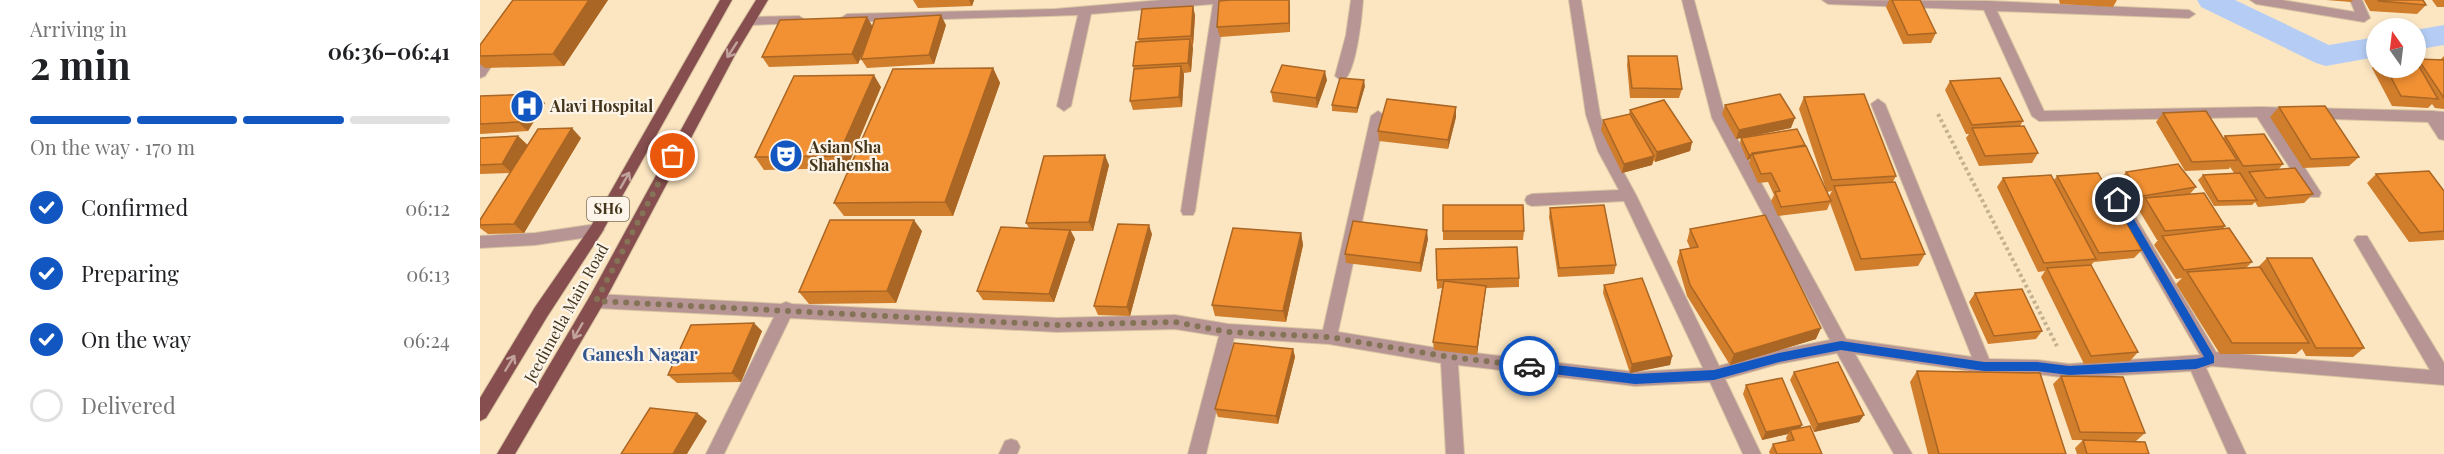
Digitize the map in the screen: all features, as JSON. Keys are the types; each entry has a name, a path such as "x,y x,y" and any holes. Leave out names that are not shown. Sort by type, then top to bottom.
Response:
{"main road":[{"name":"Jeedimetla Main Road","path":"480,413 541,312 596,230 726,0"},
{"name":"Jeedimetla Main Road","path":"506,454 596,301 729,55 762,0"}],"street":[{"path":"833,19 1057,6 1086,10 1214,0"},
{"path":"1188,211 1220,0"},
{"path":"1342,76 1353,35 1357,0"},
{"path":"1575,0 1593,115 1605,151 1629,195 1752,454"},
{"path":"1688,0 1719,118 1841,345 1904,454"},
{"path":"1828,0 2189,14"},
{"path":"2256,0 2364,18 2356,0"},
{"path":"1988,5 2039,116 2261,112 2438,117 2444,135"},
{"path":"1064,106 1086,10"},
{"path":"751,21 810,20"},
{"path":"480,73 504,37"},
{"path":"1878,104 1984,366"},
{"path":"2261,112 2314,193"},
{"path":"1329,337 1378,116"},
{"path":"1532,200 1629,195"},
{"path":"2118,200 2204,362 2237,454"},
{"path":"480,242 535,239 596,230"},
{"path":"2362,240 2444,378"},
{"path":"596,301 786,309 1057,325 1175,322 1228,332 1329,337 1449,357 1635,379 1714,375 1779,357 1841,345 1984,366 2069,370 2204,362 2444,378"},
{"path":"715,454 786,309"},
{"path":"1197,454 1228,332"},
{"path":"1449,357 1455,454"},
{"path":"2037,367 2045,388"}],"path":[{"path":"1938,114 2069,370"}],"building":[{"path":"513,0 589,0 553,54 480,56 480,45"},
{"path":"1289,0 1289,23 1217,27 1219,1"},
{"path":"1892,0 1920,0 1936,33 1908,35"},
{"path":"2423,0 2426,5 2379,1"},
{"path":"1193,6 1191,36 1138,39 1142,9"},
{"path":"941,15 929,55 861,59 875,19"},
{"path":"867,17 852,54 762,57 780,20"},
{"path":"1190,39 1188,63 1133,66 1136,42"},
{"path":"1628,56 1677,56 1682,89 1632,88"},
{"path":"2426,59 2444,60 2444,98 2426,71"},
{"path":"1282,65 1325,71 1316,98 1271,92"},
{"path":"1181,66 1179,97 1130,101 1134,69"},
{"path":"993,68 945,202 834,203 893,69"},
{"path":"874,75 838,156 755,157 794,76"},
{"path":"1340,78 1364,80 1357,108 1332,105"},
{"path":"2000,78 2023,121 1972,125 1950,81"},
{"path":"2391,78 2426,78 2438,99 2401,96"},
{"path":"536,94 518,122 480,124 480,96"},
{"path":"1780,94 1795,118 1739,130 1725,105"},
{"path":"1864,94 1896,176 1832,180 1804,97"},
{"path":"1387,99 1456,107 1448,140 1378,131"},
{"path":"1664,100 1692,142 1657,152 1630,110"},
{"path":"2325,106 2359,157 2311,159 2279,107"},
{"path":"2206,111 2237,160 2192,162 2163,113"},
{"path":"1630,114 1654,156 1624,164 1603,120"},
{"path":"2024,126 2038,153 1985,156 1972,128"},
{"path":"572,128 514,224 480,225 480,220 538,129"},
{"path":"1797,129 1805,145 1749,155 1741,138"},
{"path":"2264,134 2283,164 2243,166 2225,136"},
{"path":"518,136 502,164 480,165 480,138"},
{"path":"1806,146 1831,201 1781,207 1775,192 1780,191 1771,173 1761,174 1752,153"},
{"path":"1105,155 1089,222 1026,223 1044,156"},
{"path":"2178,164 2196,187 2143,196 2126,172"},
{"path":"2295,168 2313,194 2266,198 2249,172"},
{"path":"2429,171 2444,191 2444,231 2420,233 2376,174"},
{"path":"2098,173 2142,250 2099,253 2057,176"},
{"path":"2240,173 2257,200 2218,201 2203,175"},
{"path":"2051,175 2096,259 2044,263 2003,178"},
{"path":"1895,182 1925,254 1861,259 1834,186"},
{"path":"2204,193 2225,226 2165,231 2145,198"},
{"path":"1443,205 1523,205 1524,231 1443,231"},
{"path":"1604,205 1616,265 1559,268 1550,208"},
{"path":"1765,215 1821,328 1734,354 1690,285 1680,250 1698,247 1690,229"},
{"path":"830,220 914,220 887,291 799,292"},
{"path":"1353,221 1427,230 1420,263 1345,254"},
{"path":"1118,224 1149,225 1127,307 1094,306"},
{"path":"1001,227 1070,230 1049,294 977,291"},
{"path":"1233,228 1301,233 1283,311 1212,305"},
{"path":"2229,228 2252,262 2184,270 2162,236"},
{"path":"1517,247 1519,278 1437,280 1436,249"},
{"path":"2267,258 2312,258 2364,348 2316,348"},
{"path":"2091,265 2138,352 2091,356 2047,268"},
{"path":"2260,267 2309,343 2232,343 2187,272"},
{"path":"1642,278 1672,356 1632,364 1604,285"},
{"path":"1444,281 1486,286 1477,347 1433,342"},
{"path":"2022,289 2042,331 1994,336 1975,293"},
{"path":"754,323 732,373 668,375 691,325"},
{"path":"1234,343 1293,349 1276,416 1215,409"},
{"path":"1838,362 1864,415 1818,424 1794,372"},
{"path":"1917,371 2040,373 2066,454 1939,454"},
{"path":"2061,376 2123,377 2145,433 2080,432"},
{"path":"1782,378 1802,425 1766,432 1746,385"},
{"path":"650,408 697,413 673,454 621,454"},
{"path":"1810,426 1822,454 1777,454 1773,444 1794,440 1790,430"},
{"path":"2083,440 2145,442 2149,454 2087,454"}],"waterway":[{"path":"2211,0 2326,56 2366,49"},
{"path":"2426,38 2444,35"}],"way so far":[{"path":"673,156 596,301 786,309 1057,325 1175,322 1228,332 1329,337 1449,357 1529,366"}],"place":[{"name":"Alavi Hospital","path":"527,106"},
{"name":"Asian Sha Shahensha","path":"786,156"}],"district":[{"name":"Ganesh Nagar","path":"640,355"}],"route":[{"path":"1529,366 1635,379 1714,375 1779,357 1841,345 1984,366 2069,370 2196,364 2211,359 2118,200"}]}
